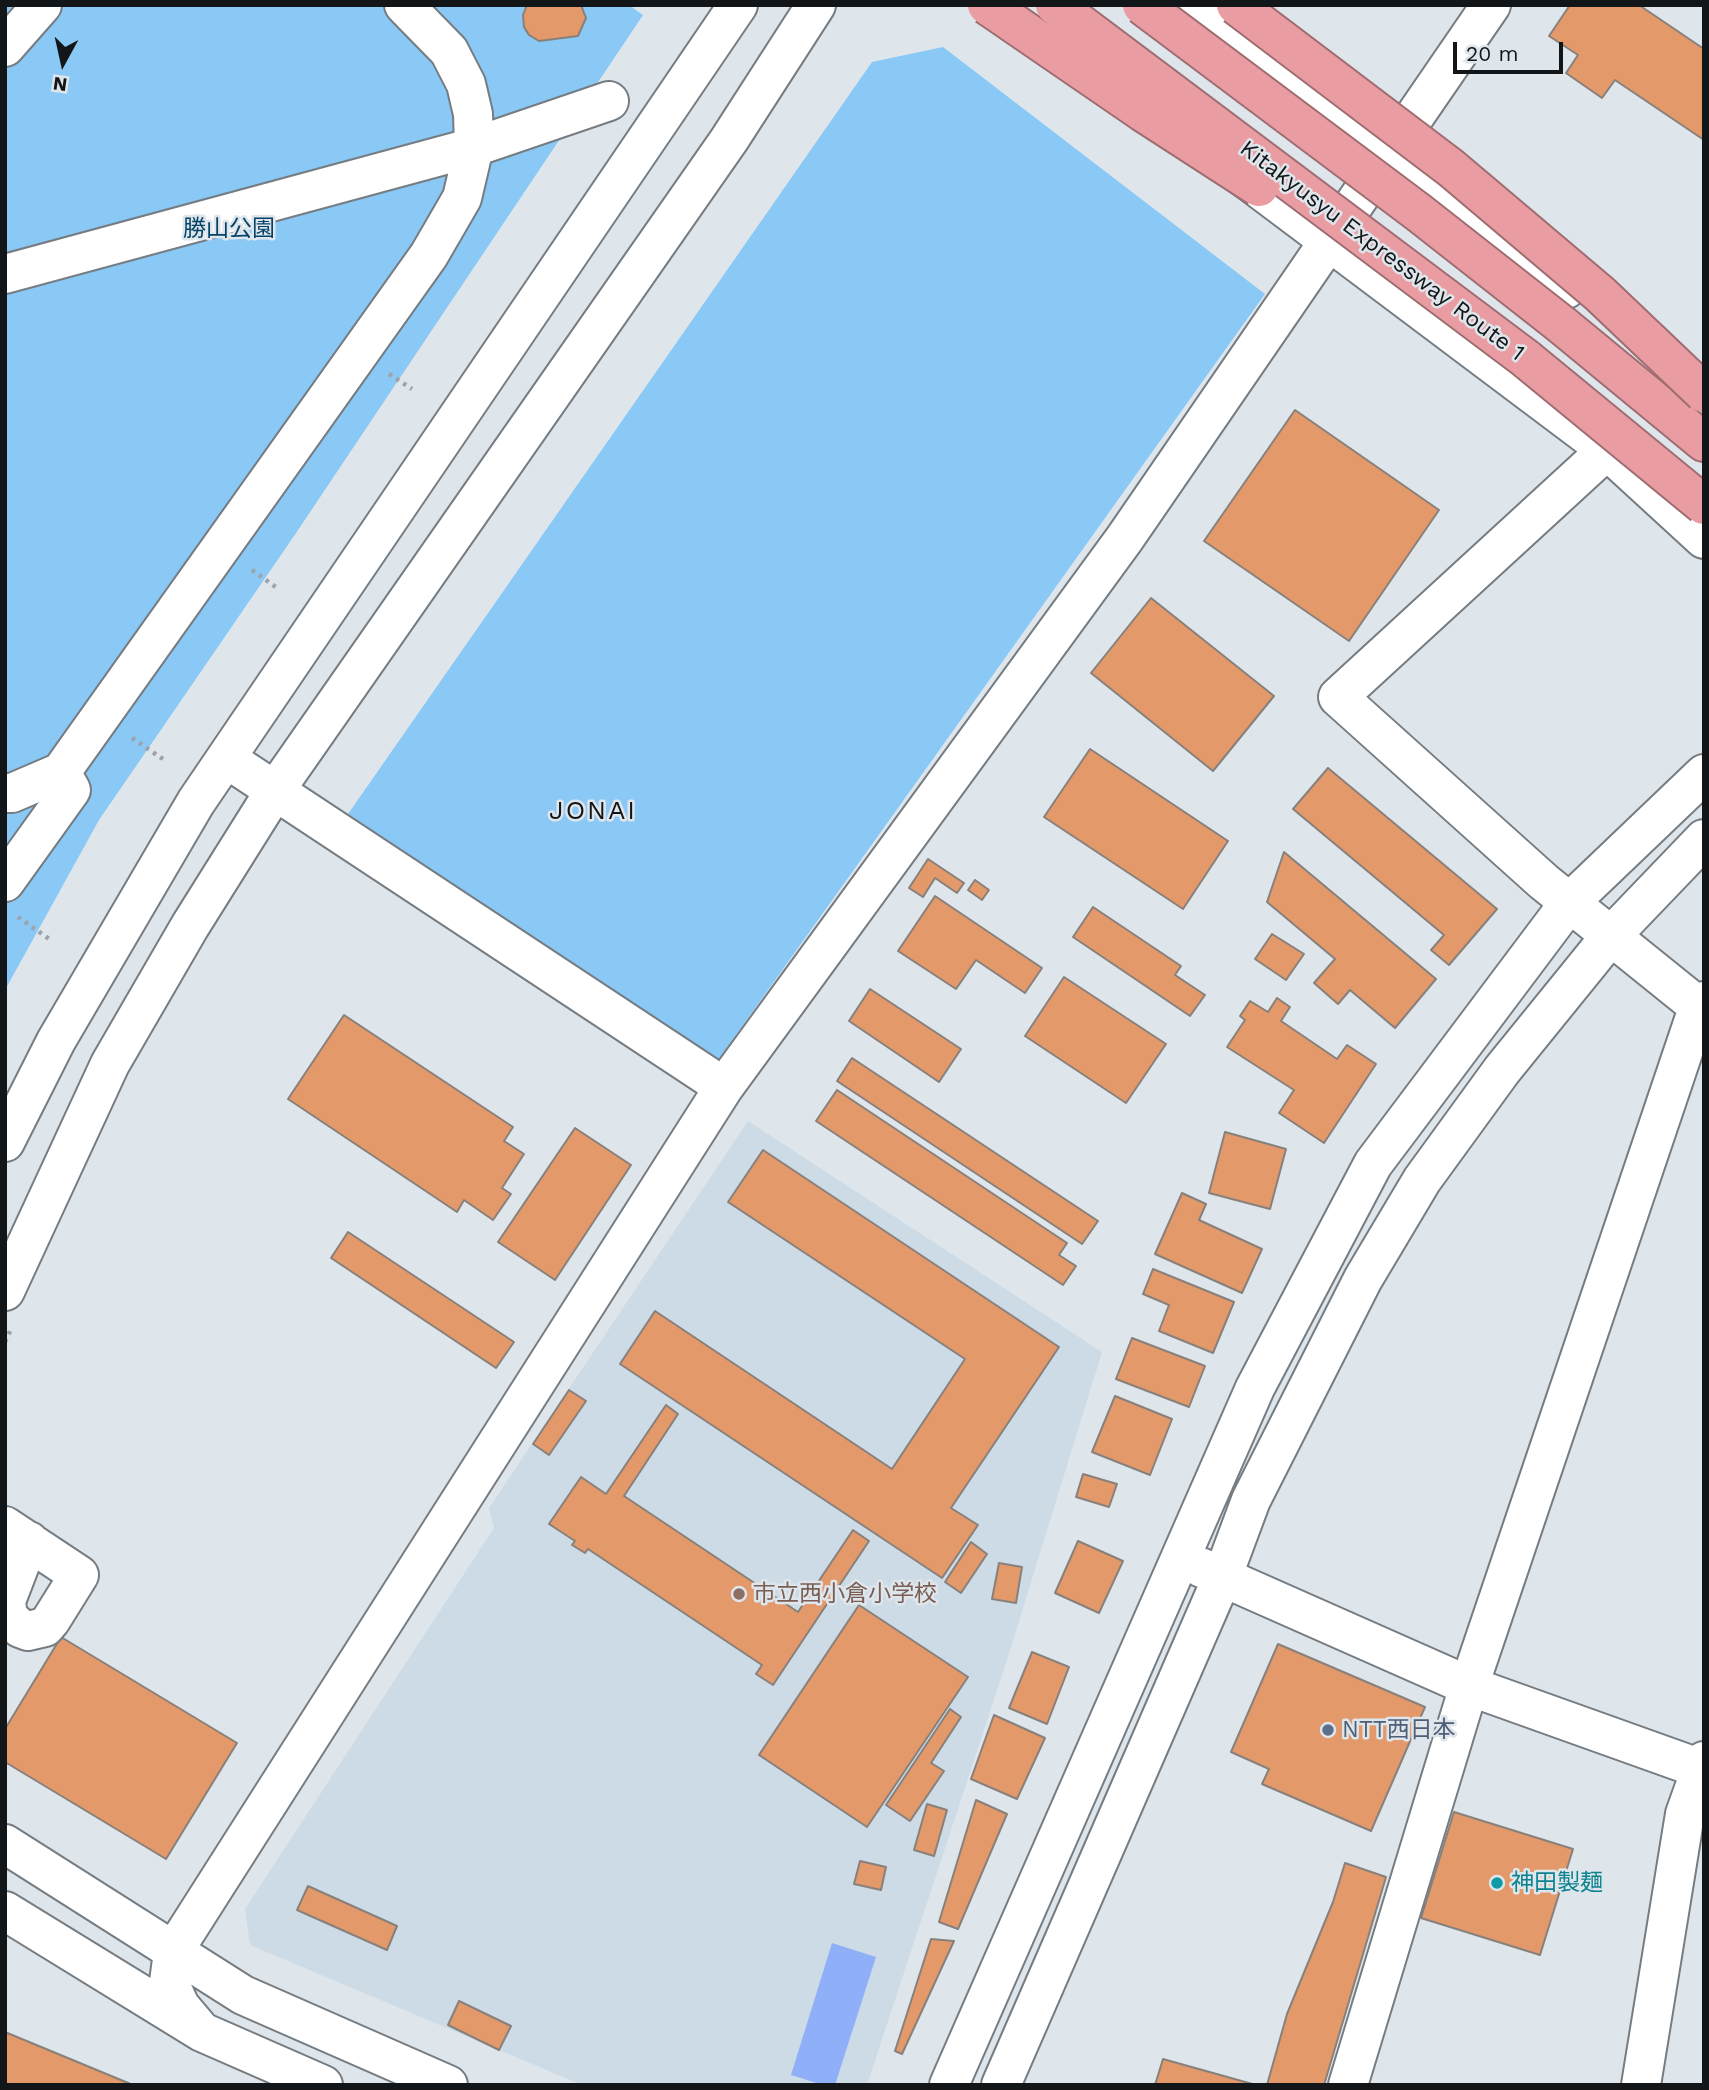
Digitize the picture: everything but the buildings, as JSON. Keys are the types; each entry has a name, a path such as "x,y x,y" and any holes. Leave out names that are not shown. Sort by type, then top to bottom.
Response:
{"highway":[{"path":"987,5 1143,112 1525,358"},
{"name":"Kitakyusyu Expressway Route 1","path":"1055,5 1525,358 1704,505"},
{"path":"1142,5 1418,212 1562,325 1704,442"},
{"path":"1236,5 1451,167 1600,295 1701,390"}],"street":[{"path":"5,47 42,5"},
{"path":"5,793 12,793 61,772 429,255 462,198 474,147 474,114 466,84 449,51 404,5"},
{"path":"5,1142 56,1041 196,802 738,5"},
{"path":"5,1291 110,1064 190,926 274,792 729,140 816,5"},
{"path":"1013,5 1607,450 1704,539"},
{"path":"1195,5 1392,149 1701,390"},
{"path":"202,2032 180,2006 169,1982 173,1952 724,1087 1125,538 1491,5"},
{"path":"5,274 474,147 609,101"},
{"path":"1349,2085 1469,1686 1702,1007 1609,938 1569,904 1338,697 1607,450"},
{"path":"227,759 724,1087"},
{"path":"10,898 71,790 61,772"},
{"path":"949,2085 1255,1388 1373,1164 1569,904 1704,774"},
{"path":"1001,2085 1222,1578 1251,1500 1363,1279 1422,1180 1502,1069 1609,938 1704,839"},
{"path":"17,1534 79,1575 45,1627 28,1631 20,1628 8,1617 6,1601 17,1534"},
{"path":"1179,1556 1222,1578 1469,1686 1703,1767 1685,1814 1641,2085"},
{"path":"5,1844 243,1995 448,2085"},
{"path":"5,1911 202,2032 323,2085"}],"path":[{"path":"10,898 52,941"}],"shaded area":[{"name":"市立西小倉小学校","path":"748,1121 1102,1352 1007,1660 867,2085 582,2085 250,1945 245,1909 494,1528 489,1508"},
{"path":"832,1943 876,1957 835,2085 823,2085 791,2075"}],"green space":[{"name":"勝山公園","path":"5,5 629,5 643,15 294,536 99,820 5,990"},
{"path":"943,47 1265,294 718,1060 348,814 872,62"}],"place":[{"name":"市立西小倉小学校","path":"739,1594"},
{"name":"NTT西日本","path":"1328,1730"},
{"name":"神田製麺","path":"1497,1883"}],"district":[{"name":"JONAI","path":"593,811"}]}
